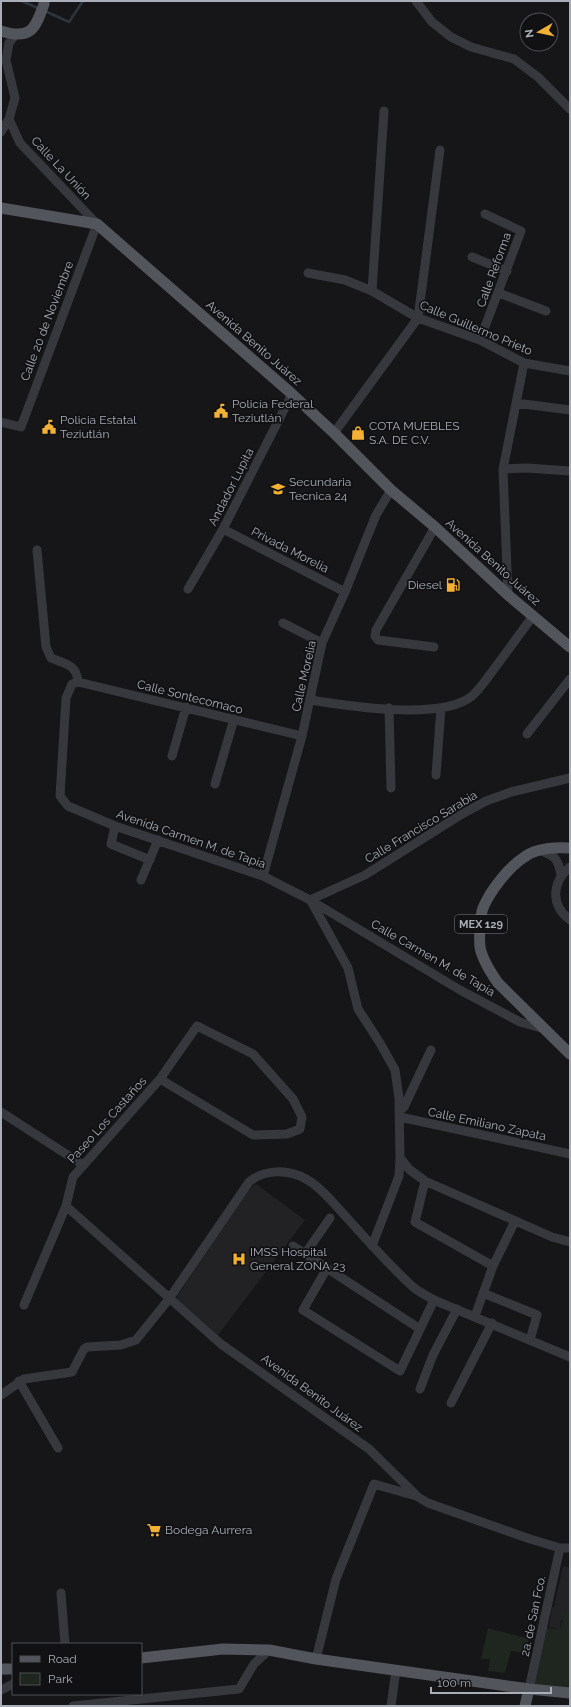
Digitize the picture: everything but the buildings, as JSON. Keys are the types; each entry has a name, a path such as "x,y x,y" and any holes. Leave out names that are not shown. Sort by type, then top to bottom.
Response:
{"main road":[{"path":"1,30 15,35 33,30 37,24 44,3"},
{"path":"1,208 97,224"},
{"name":"Avenida Benito Juárez","path":"97,224 292,394 334,433 356,457 391,490 435,527 508,596 570,647"},
{"name":"MEX 129","path":"570,848 558,847 540,850 523,857 499,881 482,909 480,948 490,972 498,983 570,1054"},
{"path":"142,1658 223,1649 269,1650 316,1659 529,1689 570,1693"},
{"path":"1,1669 12,1669"},
{"path":"525,1706 529,1689"}],"street":[{"path":"416,1 432,22 451,37 471,47 514,60 538,77 570,109"},
{"path":"1,132 9,119 15,98 6,60 9,43 15,35"},
{"path":"372,292 384,111"},
{"name":"Calle La Unión","path":"9,119 20,143 97,224"},
{"path":"334,433 418,318 440,150"},
{"name":"Calle Reforma","path":"480,340 499,293 521,231 485,214"},
{"name":"Calle 20 de Noviembre","path":"1,422 20,427 97,224"},
{"path":"472,257 507,271"},
{"name":"Calle Guillermo Prieto","path":"308,273 345,280 372,292 418,318 480,340 524,363 570,370"},
{"path":"499,293 546,311"},
{"path":"508,596 503,469 524,363"},
{"name":"Andador Lupita","path":"188,589 223,529 292,394"},
{"path":"516,403 570,410"},
{"path":"503,469 527,468 570,471"},
{"name":"Calle Morelia","path":"263,876 302,736 311,700 322,643 345,592 376,514 391,490"},
{"path":"434,647 378,640 375,636 376,630 435,527"},
{"name":"Privada Morelia","path":"223,529 345,592"},
{"path":"37,550 46,647 51,658 72,666 78,674 75,683"},
{"path":"311,700 343,705 410,710 441,708 455,704 471,696 485,681 533,616"},
{"path":"283,623 322,643"},
{"path":"527,734 570,679"},
{"name":"Calle Sontecomaco","path":"75,683 302,736"},
{"name":"Avenida Carmen M. de Tapia","path":"75,683 66,698 60,796 63,802 68,806 115,826 263,876 310,900"},
{"path":"172,756 186,708"},
{"path":"389,708 392,788"},
{"path":"436,775 441,708"},
{"path":"215,784 234,719"},
{"name":"Calle Francisco Sarabia","path":"310,900 364,875 462,814 486,801 511,792 570,778"},
{"path":"115,826 111,844 150,860"},
{"path":"141,880 158,840"},
{"path":"540,850 552,855 555,858 558,862 561,875"},
{"path":"570,867 561,875 557,884 556,900 561,911 570,920"},
{"path":"310,900 348,968 358,1009 380,1043 394,1070 400,1114 400,1158 398,1176 372,1246"},
{"name":"Calle Carmen M. de Tapia","path":"310,900 460,990 513,1019 546,1029"},
{"name":"Paseo Los Castaños","path":"24,1305 66,1206 73,1177 160,1079 197,1026 253,1054 293,1099 302,1117 300,1129 287,1134 253,1135 160,1079"},
{"path":"400,1114 431,1050"},
{"path":"1,1112 83,1164"},
{"name":"Calle Emiliano Zapata","path":"400,1114 570,1154"},
{"path":"400,1158 410,1170 425,1181 552,1237 570,1242"},
{"path":"1,1395 20,1381 29,1378 72,1372 84,1349 87,1347 121,1345 136,1340 169,1299 249,1182 255,1177 267,1172 292,1173 307,1179 333,1202 372,1246 414,1288 434,1300 492,1323 570,1357"},
{"path":"425,1181 415,1222 493,1266"},
{"name":"Avenida Benito Juárez","path":"66,1206 221,1344 369,1449 418,1497 428,1503 530,1539 560,1548 570,1548"},
{"path":"305,1254 330,1218"},
{"path":"475,1316 493,1266 515,1221"},
{"path":"293,1246 420,1329"},
{"path":"327,1268 303,1310 400,1371 434,1300"},
{"path":"483,1293 537,1316 530,1340"},
{"path":"420,1389 433,1355 457,1309"},
{"path":"451,1403 492,1323"},
{"path":"20,1381 58,1448"},
{"path":"316,1659 336,1578 374,1484 418,1497"},
{"name":"2a. de San Fco.","path":"529,1689 560,1548"},
{"path":"61,1593 65,1643"},
{"path":"73,1706 239,1689 254,1664 269,1650"},
{"path":"391,1706 396,1670"},
{"path":"1,1690 12,1684"}],"shaded area":[{"name":"IMSS Hospital General ZONA 23","path":"256,1184 305,1220 218,1335 176,1298 247,1192"},
{"path":"563,1566 570,1567 570,1610 566,1609 563,1620 561,1620 560,1629 549,1627 552,1607 554,1607"}],"green space":[{"path":"566,1609 570,1610 570,1691 530,1686 544,1628 560,1629"},
{"path":"488,1628 529,1639 524,1653 511,1651 505,1673 488,1671 490,1659 481,1659"}],"waterway":[{"path":"22,1 40,9"},
{"path":"45,11 69,22 83,1"}],"place":[{"name":"Policía Federal Teziutlán","path":"221,411"},
{"name":"Policia Estatal Teziutlán","path":"49,427"},
{"name":"COTA MUEBLES S.A. DE C.V.","path":"358,433"},
{"name":"Secundaria Tecnica 24","path":"278,489"},
{"name":"Diesel","path":"453,585"},
{"name":"IMSS Hospital General ZONA 23","path":"239,1259"},
{"name":"Bodega Aurrera","path":"154,1530"}]}
